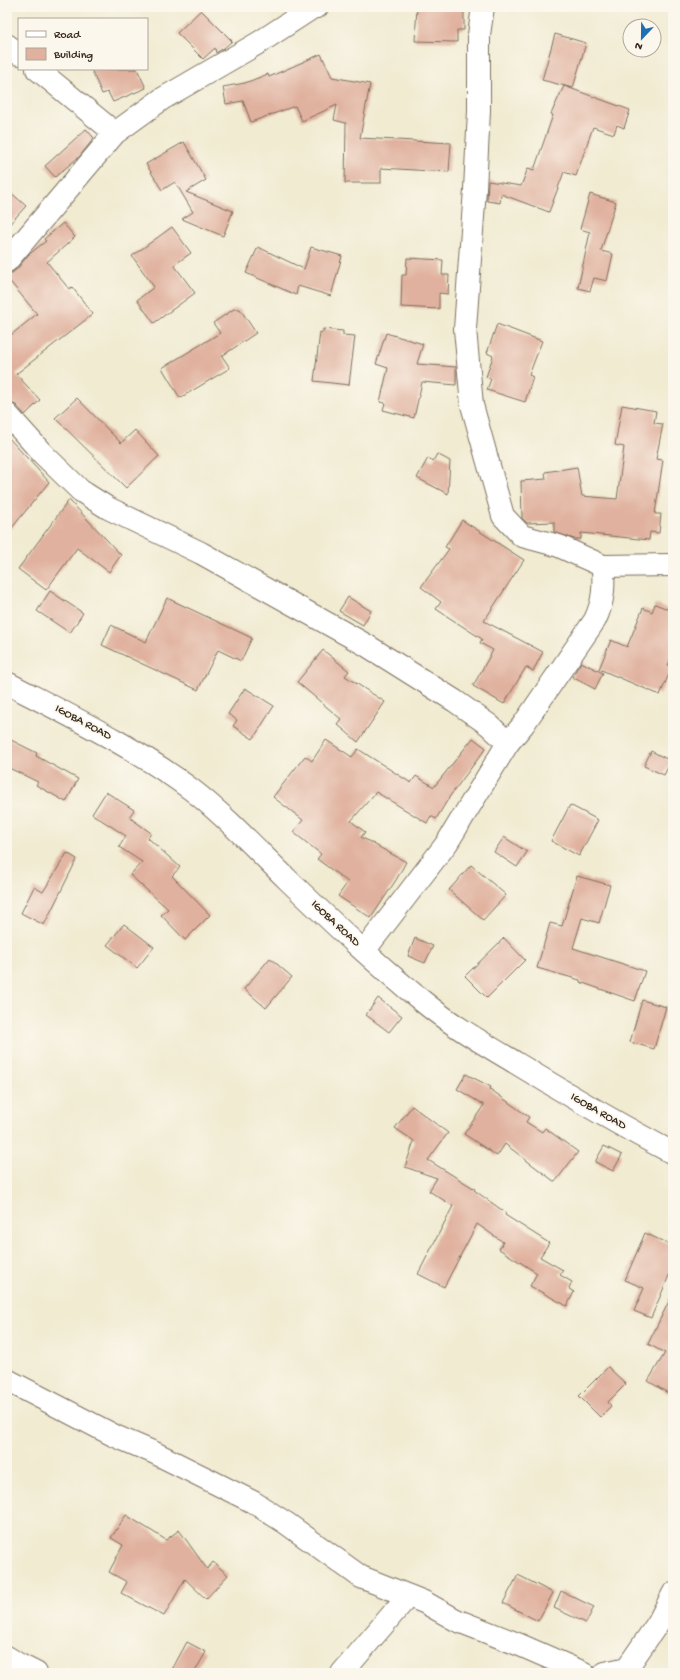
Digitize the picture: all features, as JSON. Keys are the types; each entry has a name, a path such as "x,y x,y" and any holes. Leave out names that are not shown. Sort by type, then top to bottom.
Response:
{"street":[{"path":"7,261 114,133 162,99 260,42 313,7"},
{"path":"483,7 479,35 479,111 475,196 465,329 472,405 503,516 522,536 559,546 603,566 673,565"},
{"path":"7,45 18,53"},
{"path":"38,70 114,133"},
{"path":"7,414 43,454 81,491 108,508 207,556 372,649 455,701 489,725 508,742"},
{"path":"364,952 447,843 508,742 523,725 595,620 602,606 604,585 603,566"},
{"name":"IGOBA ROAD","path":"7,683 104,734 153,762 192,790 223,815 288,880 364,952 428,1006 487,1046 598,1113 673,1152"},
{"path":"7,1380 115,1436 155,1453 253,1502 286,1523 361,1577 424,1602 456,1620 520,1645 584,1673"},
{"path":"605,1673 627,1668 658,1623 673,1594"},
{"path":"342,1673 408,1596"},
{"path":"7,1657 36,1673"}],"building":[{"path":"417,7 464,7 464,30 457,30 457,42 415,41"},
{"path":"201,10 232,41 216,53 215,48 203,59 177,33"},
{"path":"555,34 586,43 573,88 542,80"},
{"path":"321,54 332,77 370,84 360,138 451,143 449,172 381,168 381,183 345,183 346,123 334,120 337,105 302,121 295,106 251,122 243,101 226,104 223,87 245,83 268,74 269,77"},
{"path":"91,70 137,70 146,88 113,102 108,92 102,94"},
{"path":"564,86 630,110 624,128 617,125 614,134 593,127 576,176 564,172 549,212 501,194 500,203 487,201 488,181 521,186 528,168 534,170 553,115 551,114"},
{"path":"86,129 94,138 80,156 55,177 45,166"},
{"path":"184,142 206,180 186,192 233,211 223,236 182,219 193,212 175,182 162,190 146,164"},
{"path":"7,189 26,206 7,227"},
{"path":"590,194 616,202 601,251 613,254 607,281 594,278 590,291 578,288 590,232 580,229"},
{"path":"63,223 75,237 47,262 69,289 72,287 93,314 16,374 40,400 25,415 16,405 7,402 7,338 37,314 7,278 7,273 12,273 17,269 28,255 46,241 44,239"},
{"path":"172,227 191,253 174,265 195,293 154,323 137,300 154,287 132,256"},
{"path":"258,247 304,269 311,247 342,256 331,296 298,286 296,295 246,273"},
{"path":"407,258 443,260 442,275 449,275 448,294 439,293 439,309 401,307 402,275 406,275"},
{"path":"234,309 240,309 256,333 222,356 230,368 180,398 162,368 220,333 213,323"},
{"path":"497,324 542,341 529,375 533,377 525,402 487,390 491,379 486,377 493,356 487,353"},
{"path":"323,329 343,331 343,335 355,336 349,385 314,381 320,332 323,333"},
{"path":"386,333 423,344 417,364 456,367 456,385 422,382 414,418 383,410 385,403 380,402 388,368 376,364"},
{"path":"77,398 121,443 135,430 159,456 126,488 55,418"},
{"path":"622,405 656,411 654,423 663,424 656,459 663,460 655,514 661,514 659,533 650,532 649,540 581,533 581,539 574,539 554,532 554,522 527,523 522,518 521,481 546,479 545,472 577,467 582,496 617,499 624,447 615,445"},
{"path":"7,436 49,482 7,534"},
{"path":"437,454 450,461 448,494 417,478 428,458 433,461"},
{"path":"69,500 121,555 109,572 77,548 46,590 18,569"},
{"path":"462,520 524,560 484,621 543,652 533,671 526,667 504,704 473,686 493,650 480,643 482,639 436,609 441,602 421,587 449,549 445,547"},
{"path":"50,591 83,613 70,633 37,611"},
{"path":"348,597 371,611 363,625 339,611"},
{"path":"167,598 252,638 241,661 218,650 198,690 102,645 111,625 146,642"},
{"path":"655,604 673,611 673,653 668,665 672,667 660,695 599,669 611,640 627,647 643,608 652,612"},
{"path":"323,650 349,671 345,676 385,702 358,742 337,724 341,719 297,682"},
{"path":"581,662 603,673 595,689 572,677"},
{"path":"245,688 274,706 253,739 233,726 237,720 228,714"},
{"path":"7,738 37,753 36,756 78,779 66,802 36,785 38,782 7,767"},
{"path":"473,738 486,748 450,796 436,819 431,816 427,823 376,792 351,821 365,832 361,837 406,862 371,918 338,896 348,882 317,859 321,854 293,832 303,820 273,797 305,756 312,761 326,740 352,757 358,749 411,783 416,776 434,787"},
{"path":"651,751 671,761 664,775 644,766"},
{"path":"106,792 134,810 129,817 151,833 148,838 180,867 172,876 210,915 185,940 161,915 168,909 130,875 142,862 119,847 126,836 92,814"},
{"path":"570,805 598,820 579,856 551,841"},
{"path":"504,837 527,852 517,867 494,852"},
{"path":"67,853 77,859 44,925 21,913 34,887 43,892"},
{"path":"471,865 506,895 483,920 449,890"},
{"path":"577,876 610,885 599,923 582,918 573,948 645,971 635,1001 580,982 580,980 537,968 550,923 562,926"},
{"path":"124,924 154,947 137,968 107,945"},
{"path":"415,938 433,946 425,963 408,956"},
{"path":"504,938 525,960 487,998 465,976"},
{"path":"270,958 292,977 266,1008 244,989"},
{"path":"378,998 402,1016 389,1032 366,1015"},
{"path":"642,1000 666,1007 654,1049 630,1042"},
{"path":"466,1074 491,1087 490,1089 529,1117 526,1122 542,1132 545,1128 578,1152 555,1182 505,1144 497,1156 464,1134 484,1105 457,1089"},
{"path":"412,1106 448,1133 428,1160 475,1189 474,1190 506,1213 505,1215 549,1243 540,1257 563,1270 560,1275 572,1282 569,1289 574,1292 567,1306 530,1286 537,1273 499,1249 503,1242 477,1224 444,1287 418,1274 453,1206 429,1191 437,1178 405,1167 414,1141 395,1128"},
{"path":"604,1146 622,1155 613,1171 595,1162"},
{"path":"645,1233 673,1246 673,1266 651,1318 634,1311 644,1288 625,1280"},
{"path":"673,1293 673,1396 648,1381 665,1353 648,1344"},
{"path":"608,1367 626,1384 608,1402 611,1406 600,1417 579,1396"},
{"path":"126,1515 166,1540 179,1530 207,1569 213,1562 228,1575 206,1599 185,1579 164,1616 121,1593 127,1582 109,1572 123,1545 111,1538"},
{"path":"518,1575 553,1593 538,1621 503,1603"},
{"path":"561,1591 594,1607 586,1623 554,1608"},
{"path":"187,1642 206,1652 194,1673 170,1673"}]}
